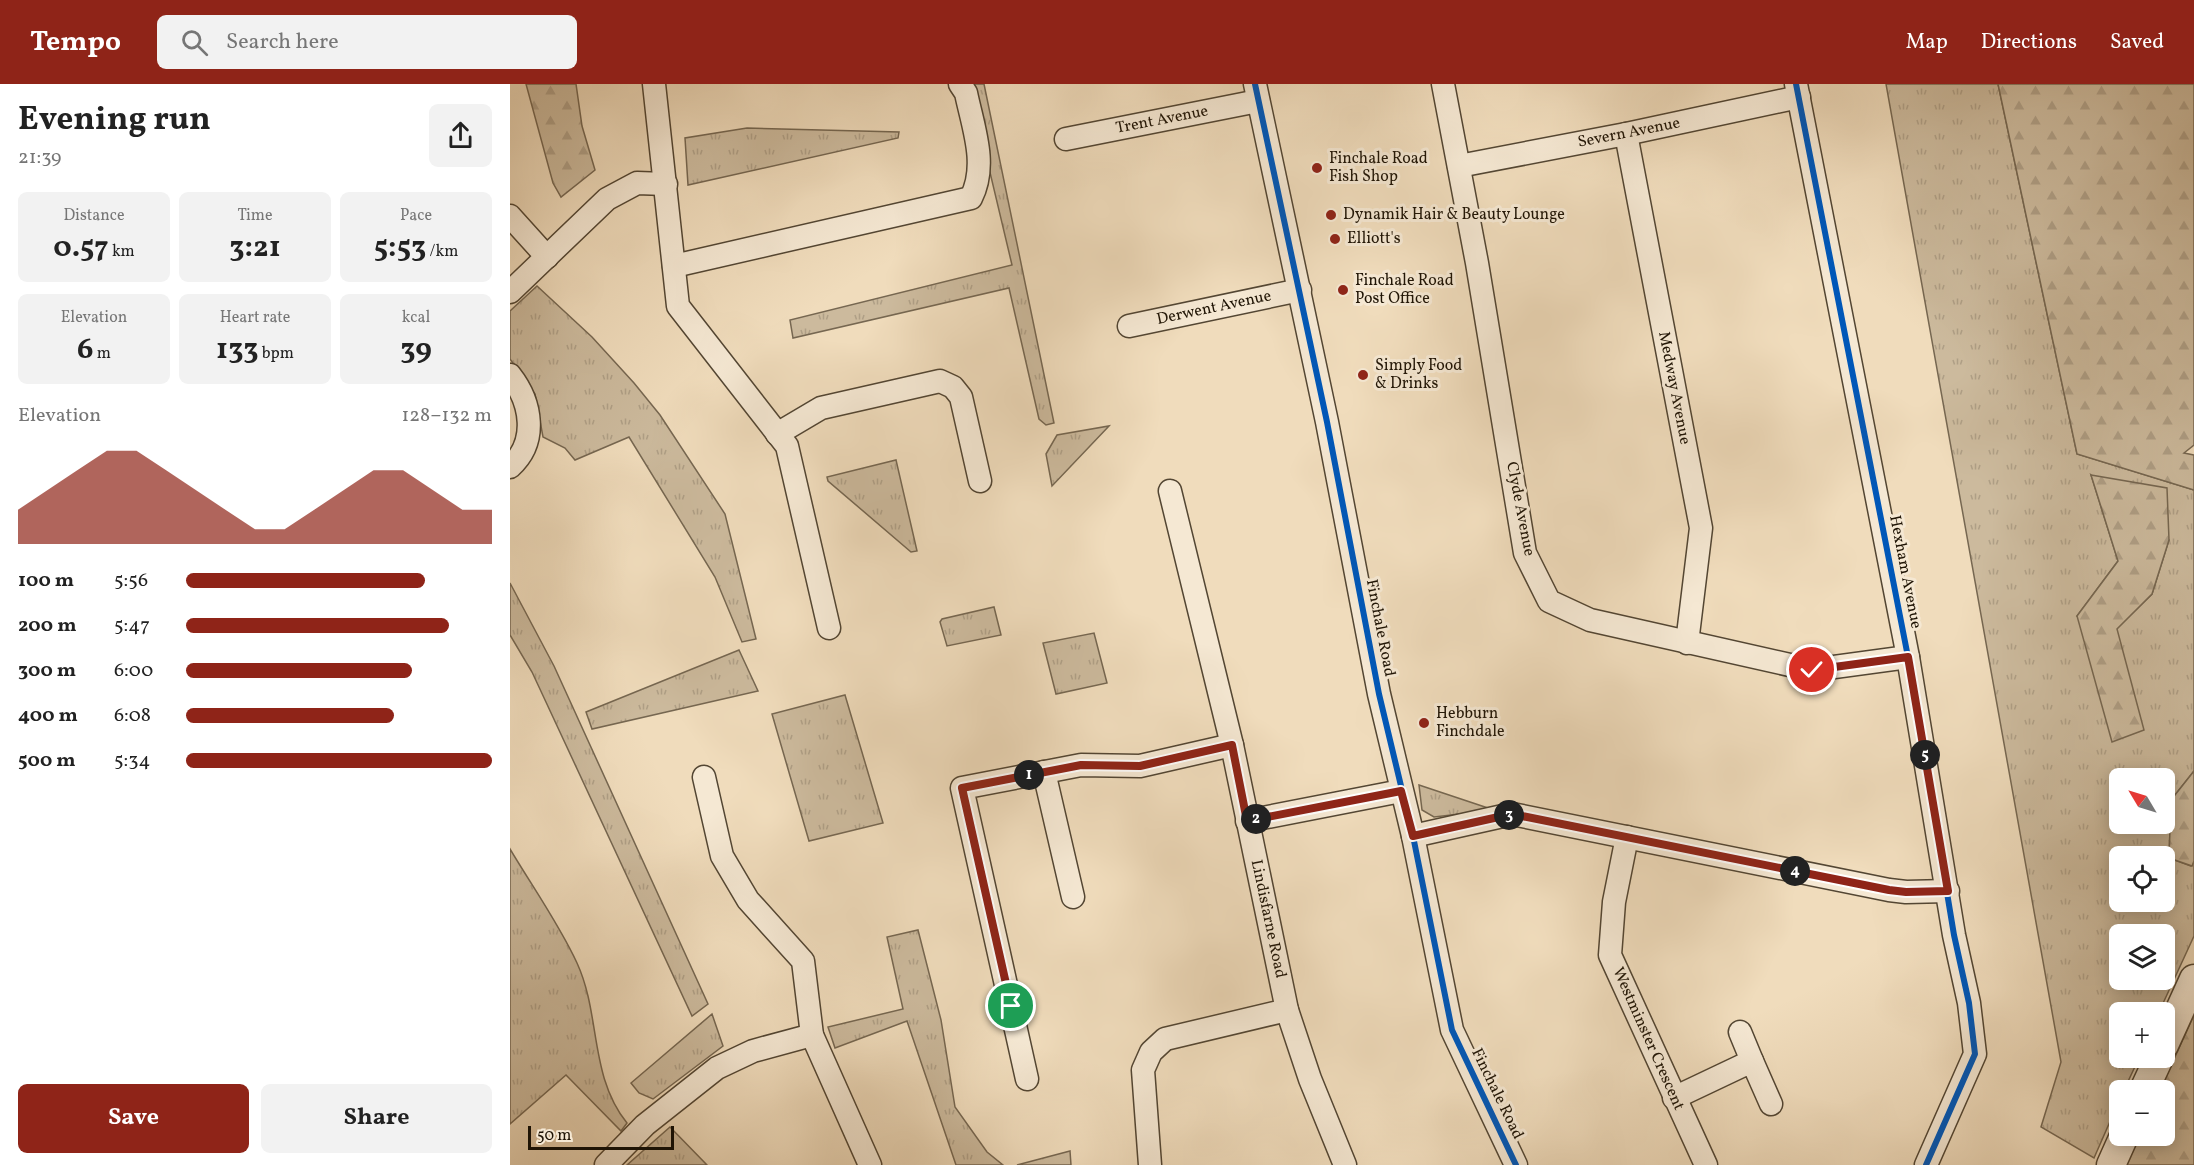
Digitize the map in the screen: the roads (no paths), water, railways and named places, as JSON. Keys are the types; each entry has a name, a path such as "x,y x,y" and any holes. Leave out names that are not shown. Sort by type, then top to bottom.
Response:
{"street":[{"path":"654,84 678,306 787,446 829,628"},
{"path":"674,266 971,198 979,184 980,157 966,93 960,84"},
{"name":"Clyde Avenue","path":"1443,84 1525,553 1550,601 1590,620 1812,670 1908,657"},
{"name":"Severn Avenue","path":"1459,166 1626,134 1798,91"},
{"name":"Hexham Avenue","path":"1798,91 1908,657 1954,935 1969,1003 1975,1054 1926,1165"},
{"name":"Trent Avenue","path":"1066,139 1256,92"},
{"name":"Finchale Road","path":"1256,92 1300,290 1379,694 1413,836 1452,1030 1516,1165"},
{"name":"Medway Avenue","path":"1626,134 1701,528 1687,643"},
{"path":"510,292 607,199 637,183 666,184"},
{"path":"510,216 547,256"},
{"name":"Derwent Avenue","path":"1129,326 1300,290"},
{"path":"510,375 519,387 528,412 529,439 520,459 510,467"},
{"path":"777,434 821,408 940,381 953,387 961,397 980,481"},
{"name":"Lindisfarne Road","path":"1170,491 1232,745 1287,1010 1310,1079 1345,1165"},
{"path":"1027,1079 962,788 1081,765 1140,766 1232,745"},
{"path":"1044,772 1073,897"},
{"path":"704,777 722,856 748,900 802,961 812,1035 870,1165"},
{"path":"1247,821 1401,791"},
{"path":"1413,836 1512,814 1889,890 1948,891"},
{"name":"Westminster Crescent","path":"1627,837 1614,902 1610,954 1706,1165"},
{"path":"2175,1021 2194,979"},
{"path":"1150,1165 1143,1070 1150,1052 1165,1039 1287,1010"},
{"path":"1740,1032 1771,1104"},
{"path":"606,1165 645,1125 717,1068 753,1051 812,1035"},
{"path":"1674,1098 1752,1061"},
{"path":"2110,1165 2119,1146"}],"place":[{"name":"Finchale Road Fish Shop","path":"1317,168"},
{"name":"Dynamik Hair & Beauty Lounge","path":"1331,215"},
{"name":"Elliott's","path":"1335,239"},
{"name":"Finchale Road Post Office","path":"1343,290"},
{"name":"Simply Food & Drinks","path":"1363,375"},
{"name":"Hebburn Finchdale","path":"1424,723"}]}
